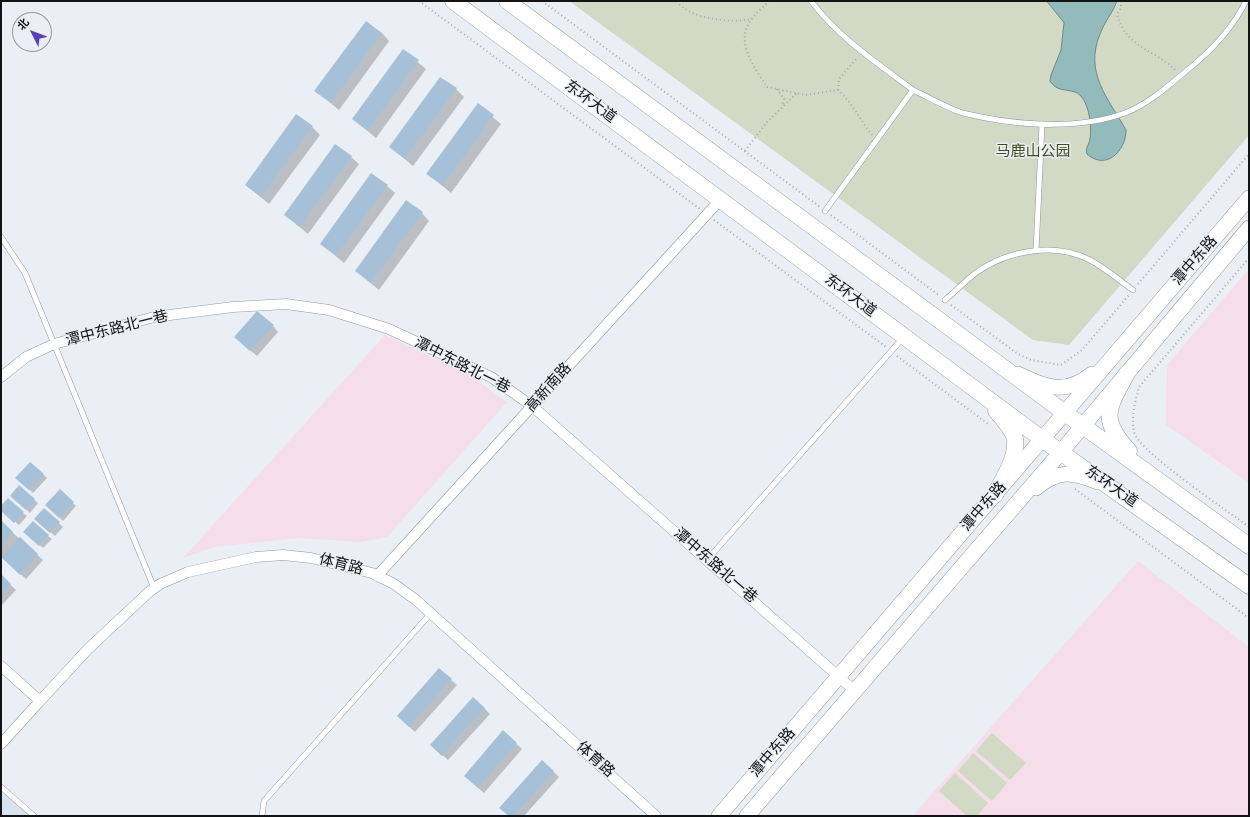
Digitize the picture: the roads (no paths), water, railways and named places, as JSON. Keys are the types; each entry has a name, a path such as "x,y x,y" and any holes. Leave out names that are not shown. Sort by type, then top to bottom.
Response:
{"highway":[{"name":"东环大道","path":"453,1 978,392 1249,586"},
{"path":"507,1 1005,369 1249,546"},
{"path":"1127,373 1111,403 1109,423 1117,438 1148,473"},
{"path":"978,392 1003,418 1015,438 1012,462 994,495"}],"main road":[{"name":"潭中东路","path":"719,816 1249,198"},
{"name":"潭中东路","path":"747,816 1061,452 1249,228"},
{"path":"1005,369 1046,386 1066,388 1084,381 1111,358"},
{"path":"1014,507 1041,484 1063,473 1084,476 1112,488"}],"street":[{"name":"高新南路","path":"377,576 720,200"},
{"name":"潭中东路北一巷","path":"1,377 26,357 54,344 154,317 233,307 286,304 329,310 389,329 491,377 532,406 855,691"},
{"name":"体育路","path":"40,701 88,649 154,588 188,572 256,557 283,555 311,558 347,565 394,584 431,613 656,816"},
{"path":"1,666 40,701 1,744"}],"lane":[{"path":"811,1 825,20 862,52 913,90 958,112 1006,122 1042,124 1084,122 1124,113 1143,104 1181,76 1202,58 1240,15 1246,1"},
{"path":"825,211 913,90"},
{"path":"1036,251 1042,124"},
{"path":"1,237 25,273 154,588"},
{"path":"945,300 977,272 1001,259 1022,252 1036,251 1071,252 1090,260 1132,290"},
{"path":"707,560 904,336"},
{"path":"262,816 264,801 431,613"},
{"path":"1,787 34,816"}],"water":[{"path":"1047,1 1117,1 1100,34 1096,48 1095,61 1096,73 1100,85 1126,130 1123,145 1114,156 1108,159 1094,159 1087,154 1090,139 1090,120 1084,100 1075,92 1055,87 1050,81 1061,50 1064,23"}],"park label":[{"name":"马鹿山公园","path":"1033,152"}]}
